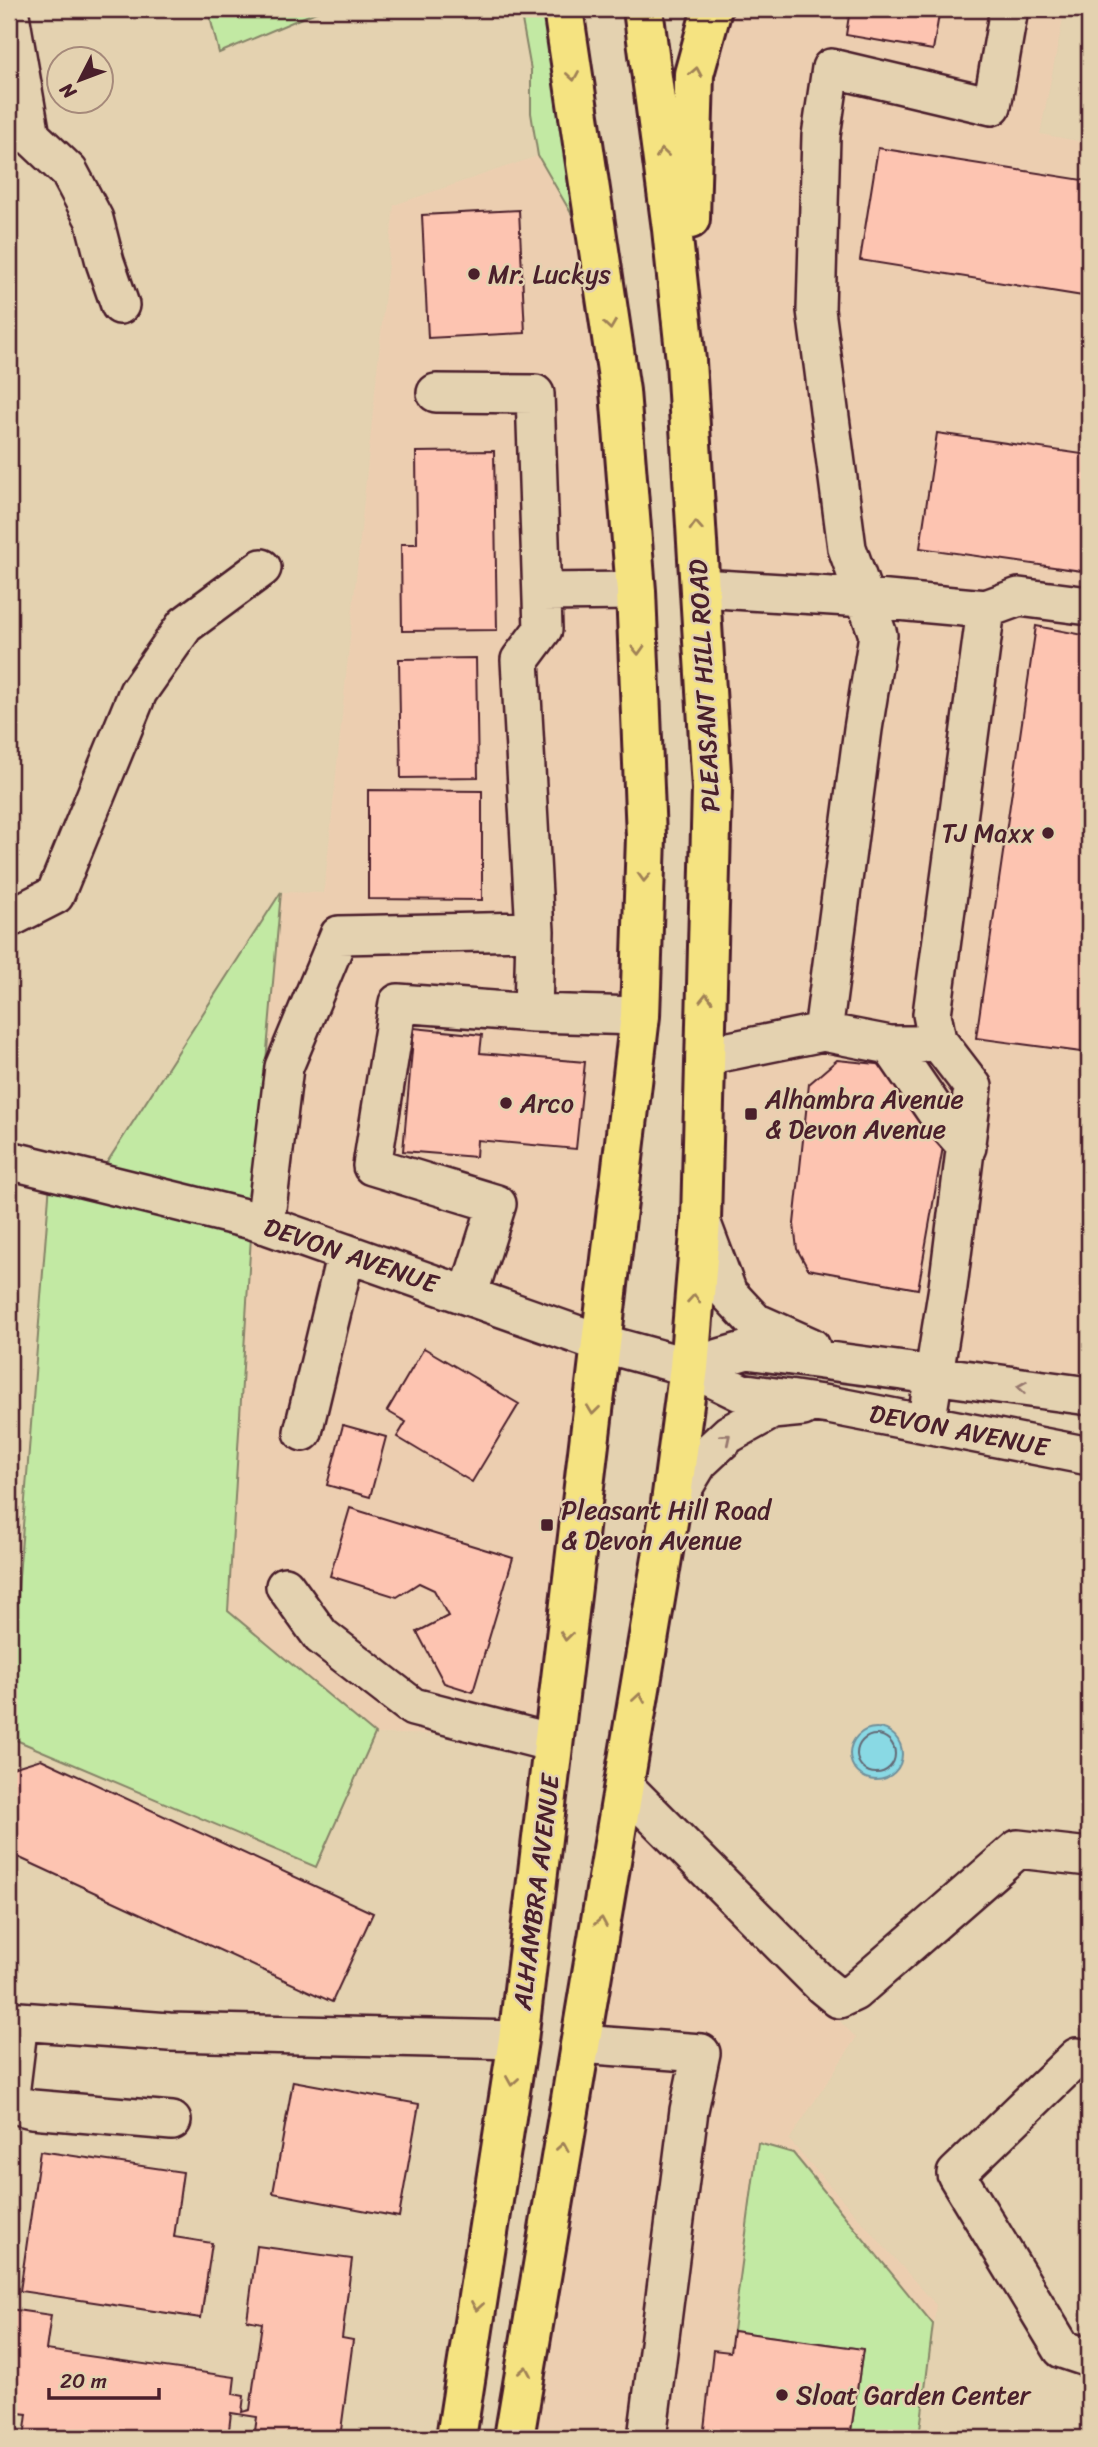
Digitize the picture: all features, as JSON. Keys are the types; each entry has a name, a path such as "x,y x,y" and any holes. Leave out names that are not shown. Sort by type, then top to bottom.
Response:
{"main road":[{"path":"563,9 620,391 636,591 646,837 640,1016 601,1343"},
{"name":"PLEASANT HILL ROAD","path":"643,9 672,229 686,361 712,789 701,1220 689,1367"},
{"path":"686,361 694,74 712,9"},
{"name":"ALHAMBRA AVENUE","path":"456,2438 519,2040 601,1343"},
{"path":"514,2438 670,1510 689,1367"}],"street":[{"path":"9,9 20,133 69,172 94,219 120,305"},
{"path":"823,1032 878,635 847,548 816,310 821,136 831,68 992,106 1009,9"},
{"path":"436,393 535,394 543,629 520,660 535,931 533,1013"},
{"path":"10,919 55,895 138,692 185,625 262,568"},
{"path":"700,588 865,598 986,609 1019,597 1089,606"},
{"path":"542,592 636,591"},
{"path":"926,1424 967,1147 972,1087 937,1040 932,1013 986,609"},
{"path":"265,1225 284,1067 339,935 535,931"},
{"path":"468,1296 497,1204 372,1166 398,1003 533,1013 640,1016"},
{"path":"705,1056 823,1032 890,1045 916,1045 937,1040"},
{"path":"890,1045 936,1112 967,1147"},
{"name":"DEVON AVENUE","path":"9,1160 265,1225 601,1343 689,1367 740,1392 829,1405 1089,1456"},
{"name":"DEVON AVENUE","path":"701,1220 728,1293 755,1322 843,1363"},
{"path":"303,1432 345,1253"},
{"name":"DEVON AVENUE","path":"689,1367 747,1350 1089,1396"},
{"name":"DEVON AVENUE","path":"670,1510 699,1462 729,1434 772,1410 829,1405"},
{"path":"285,1586 321,1636 412,1707 553,1744"},
{"path":"624,1786 839,1999 854,1992 1018,1849 1089,1857"},
{"path":"172,2121 32,2109 9,2103 19,2021 169,2032 519,2040"},
{"path":"580,2044 701,2053 689,2110 646,2438"},
{"path":"1077,2057 956,2175 1062,2349 1089,2358"}],"shaded area":[{"path":"712,9 1065,9 1040,134 1089,143 1089,1396 843,1363 755,1322 701,1221 686,361 694,74"},
{"path":"538,156 601,265 646,837 554,1735 375,1734 228,1611 252,1220 281,892 324,893 394,205"},
{"path":"622,1794 856,2038 789,2140 936,2305 919,2438 514,2438"}],"green space":[{"path":"208,9 323,9 219,53"},
{"path":"520,9 563,9 601,265 538,156 531,113 531,70"},
{"path":"281,892 252,1220 228,1611 375,1734 316,1867 9,1737 9,1608 17,1602 51,1170 95,1181"},
{"path":"758,2143 793,2153 933,2324 919,2438 850,2438 863,2349 733,2331"}],"water":[{"path":"876,1728 886,1730 894,1736 900,1744 900,1764 894,1772 886,1778 876,1780 866,1778 858,1772 852,1764 850,1754 852,1744 858,1736 866,1730"}],"building":[{"path":"850,9 940,9 933,50 846,35"},
{"path":"878,148 1089,181 1089,297 860,260"},
{"name":"Mr. Luckys","path":"519,210 525,333 428,338 422,215"},
{"path":"937,433 1089,455 1089,572 920,548"},
{"path":"494,451 497,630 402,631 401,544 417,544 416,452"},
{"name":"TJ Maxx","path":"1036,626 1089,636 1089,1053 976,1038"},
{"path":"476,658 478,777 401,778 399,659"},
{"path":"368,790 482,791 482,900 368,899"},
{"path":"414,1028 482,1035 480,1053 585,1062 576,1149 477,1140 476,1157 403,1151"},
{"path":"837,1060 887,1065 944,1141 918,1289 808,1269 797,1249 794,1224 809,1084"},
{"path":"424,1348 519,1404 472,1482 397,1437 406,1422 387,1411"},
{"path":"343,1425 386,1437 370,1497 327,1485"},
{"path":"350,1508 513,1558 473,1692 444,1683 417,1632 448,1616 434,1590 419,1583 397,1597 330,1576"},
{"path":"41,1759 373,1913 332,2002 9,1853 9,1769"},
{"path":"293,2081 419,2104 399,2217 273,2193"},
{"path":"40,2151 183,2172 174,2237 212,2243 201,2318 20,2291"},
{"path":"257,2246 352,2259 342,2338 353,2340 340,2438 254,2438 257,2417 231,2413 228,2438 24,2438 27,2414 9,2412 9,2309 51,2315 46,2350 235,2377 233,2394 244,2396 242,2412 250,2410 262,2323 247,2320"},
{"name":"Sloat Garden Center","path":"733,2331 863,2349 850,2438 703,2438 713,2350 730,2352"}],"place":[{"name":"Mr. Luckys","path":"474,274"},
{"name":"TJ Maxx","path":"1048,833"},
{"name":"Arco","path":"506,1103"},
{"name":"Alhambra Avenue & Devon Avenue","path":"751,1114"},
{"name":"Pleasant Hill Road & Devon Avenue","path":"547,1525"},
{"name":"Sloat Garden Center","path":"782,2395"}]}
